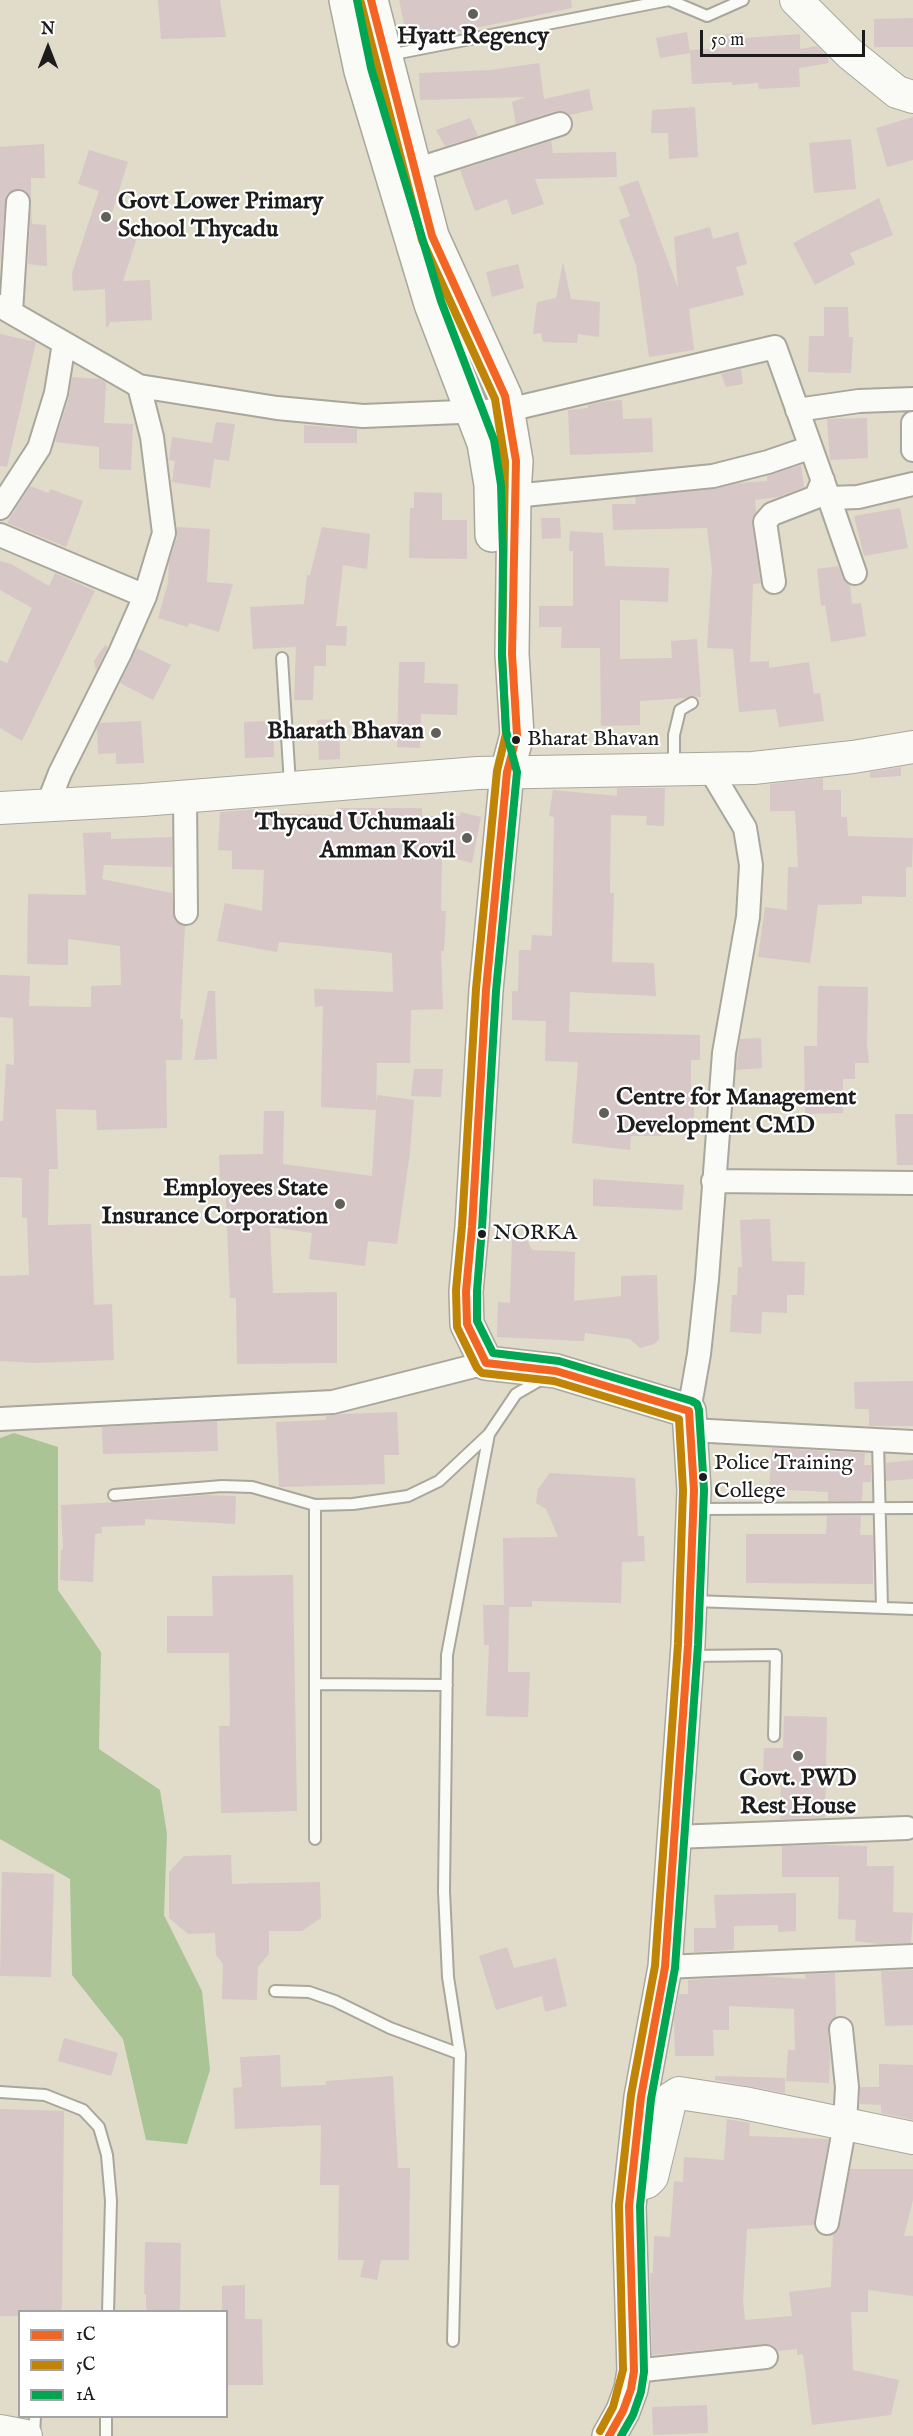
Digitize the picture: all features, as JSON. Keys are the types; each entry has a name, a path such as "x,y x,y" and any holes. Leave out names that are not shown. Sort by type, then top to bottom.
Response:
{"main road":[{"path":"346,0 361,71 431,304 484,443 491,485 493,552 491,655 496,733 507,772"},
{"path":"371,0 432,236 505,396 516,461 512,654 517,735 507,772 486,990 466,1291 467,1324 486,1363 556,1371 690,1421 693,1509 690,1601 665,1967 641,2097 631,2187 629,2231 634,2371 631,2389 623,2411 609,2436"}],"street":[{"path":"796,0 849,53 897,92 913,97"},
{"path":"416,170 560,124"},
{"path":"18,202 6,309 139,386 277,408 363,416 508,410 775,347 855,573"},
{"path":"0,508 39,448 56,393 64,343"},
{"path":"48,804 60,773 120,653 145,596 164,532 152,437 139,386"},
{"path":"797,410 859,401 913,399"},
{"path":"913,423 913,450"},
{"path":"514,496 713,476 768,462 809,448"},
{"path":"826,489 858,497 913,484"},
{"path":"774,582 765,522 772,514 816,497 826,489"},
{"path":"0,535 145,596"},
{"path":"0,808 507,772 776,765 853,757 913,747"},
{"path":"709,768 745,828 751,865 748,917 724,1053 706,1290 690,1421 878,1441 913,1442"},
{"path":"185,796 186,913"},
{"path":"713,1181 913,1183"},
{"path":"0,1419 333,1402 486,1363"},
{"path":"674,1837 907,1828"},
{"path":"665,1967 913,1956"},
{"path":"827,2223 845,2124 847,2087 841,2029"},
{"path":"631,2187 647,2182 652,2177 670,2098 675,2094 744,2103 913,2138"},
{"path":"634,2371 766,2357"},
{"path":"0,2431 26,2436"}],"lane":[{"path":"386,55 669,0 707,16 743,0"},
{"path":"282,658 290,788"},
{"path":"674,769 674,735 680,710 692,703"},
{"path":"114,1495 222,1486 252,1487 315,1504 353,1504 408,1496 439,1481 489,1434 516,1394 556,1371"},
{"path":"453,2342 460,2054 448,1977 444,1891 447,1655 489,1434"},
{"path":"878,1441 882,1608"},
{"path":"315,1504 315,1839"},
{"path":"693,1509 913,1508"},
{"path":"690,1601 913,1609"},
{"path":"687,1656 776,1655 774,1736"},
{"path":"315,1684 447,1685"},
{"path":"275,1991 309,1992 318,1995 390,2028 460,2054"},
{"path":"0,2092 45,2096 83,2110 99,2127 106,2155 111,2201 108,2310"},
{"path":"34,2436 35,2418"},
{"path":"106,2418 106,2436"}],"green space":[{"path":"14,1433 58,1447 58,1590 101,1652 99,1749 160,1790 167,1834 164,1915 202,1991 210,2070 187,2144 146,2140 123,2039 72,1975 70,1879 0,1839 0,1438"}],"building":[{"path":"158,0 220,0 226,37 161,39"},
{"name":"Hyatt Regency","path":"399,0 571,0 572,8 408,42"},
{"path":"913,18 913,47 874,47 874,19"},
{"path":"687,32 690,53 660,58 656,38"},
{"path":"743,32 744,38 800,34 800,49 817,46 828,58 829,63 799,68 800,87 759,89 758,83 692,84 690,50 726,48 723,35"},
{"path":"539,63 544,99 589,89 593,110 570,115 563,111 556,111 516,124 512,102 526,97 420,100 419,73 491,70"},
{"path":"695,107 698,157 669,159 668,133 651,133 652,110"},
{"path":"913,117 913,160 887,167 876,128"},
{"path":"470,118 478,136 445,146 436,130"},
{"path":"851,139 856,189 814,193 809,143"},
{"path":"551,141 553,153 616,152 617,177 535,179 544,204 512,215 507,199 475,211 460,170"},
{"path":"44,144 45,178 31,178 31,201 26,191 19,189 12,190 6,195 0,263 0,147"},
{"name":"Govt Lower Primary School Thycadu","path":"89,150 128,162 110,219 140,228 123,281 150,280 152,320 110,322 106,327 105,289 73,291 72,273 99,191 78,184"},
{"path":"638,180 678,288 674,237 710,227 713,239 738,232 747,264 736,267 744,295 689,309 694,350 649,357 636,265 619,220 630,216 619,187"},
{"path":"879,198 893,235 850,253 855,264 815,285 793,243"},
{"path":"31,206 32,224 46,225 47,266 28,264"},
{"path":"563,262 571,299 600,302 599,337 578,334 577,343 543,342 541,333 533,334 537,302 556,298"},
{"path":"518,264 524,288 492,297 486,272"},
{"path":"824,307 848,307 849,337 853,337 851,373 808,372 809,336 824,336"},
{"path":"0,334 36,342 7,467 0,466"},
{"path":"741,369 743,384 726,387 721,374"},
{"path":"72,377 99,379 106,383 104,423 133,424 131,470 99,469 99,447 55,442 69,397"},
{"path":"622,400 623,419 652,418 653,452 570,455 568,410"},
{"path":"867,418 868,458 830,460 827,419"},
{"path":"216,422 235,424 229,461 214,459 210,488 172,482 175,461 169,460 172,437 212,443"},
{"path":"304,425 357,429 357,443 304,443"},
{"path":"801,465 804,487 778,497 755,500 756,512 752,524 761,583 753,584 750,662 769,661 769,668 809,662 814,694 820,693 824,721 779,727 776,709 739,712 733,649 707,648 712,569 707,528 613,530 612,504 636,504 635,497 767,481 767,476"},
{"path":"30,486 49,493 50,489 83,501 66,547 7,523"},
{"path":"414,492 442,493 442,520 467,520 467,559 409,558 410,508 414,508"},
{"path":"900,508 908,548 864,556 854,516"},
{"path":"541,518 560,518 561,538 542,539"},
{"path":"177,527 210,529 207,582 233,584 219,632 189,623 188,627 158,618 168,583 169,562 177,537"},
{"path":"322,527 370,534 367,569 343,565 336,626 347,626 346,646 326,645 326,666 314,666 313,700 294,700 296,647 253,649 250,607 304,604 307,575 310,575"},
{"path":"570,531 603,533 605,566 669,568 668,602 620,600 620,659 672,658 671,641 697,639 701,697 640,701 640,725 601,726 600,648 561,648 562,627 539,627 539,606 573,606 573,551 569,551"},
{"path":"0,561 11,564 49,586 55,573 95,591 22,741 0,728 0,660 7,663 32,608 0,590"},
{"path":"838,566 843,578 850,585 852,604 861,603 866,636 831,642 825,605 821,606 817,569"},
{"path":"105,645 108,647 96,671 94,661"},
{"path":"137,648 171,665 153,700 120,683"},
{"path":"399,662 425,662 424,683 458,684 457,715 421,714 420,748 397,747"},
{"path":"339,719 340,759 319,760 317,720"},
{"path":"141,721 144,763 116,764 116,753 98,754 97,729 100,723"},
{"path":"273,721 274,757 245,758 244,722"},
{"path":"901,767 901,776 870,778 870,772"},
{"path":"823,778 823,790 841,790 841,817 847,817 848,836 913,838 912,867 906,867 906,897 862,896 862,904 818,905 810,963 758,957 765,907 787,910 788,867 798,867 795,811 770,811 770,784"},
{"path":"617,788 665,788 664,826 646,825 647,816 611,815 610,893 614,893 612,962 654,963 656,996 570,992 569,1032 700,1035 700,1060 691,1060 694,1119 663,1119 662,1136 631,1136 630,1150 572,1143 578,1062 545,1061 546,1021 512,1020 512,991 518,991 519,950 531,950 532,935 552,936 554,817 549,816 553,790 617,796"},
{"path":"338,808 422,808 422,816 460,816 460,812 481,817 472,863 442,855 441,911 446,911 444,951 441,951 443,1009 411,1010 410,1063 377,1063 376,1104 377,1095 414,1100 410,1152 397,1244 368,1241 365,1266 309,1259 312,1233 270,1227 273,1293 337,1292 337,1363 237,1364 236,1298 230,1298 225,1180 220,1180 219,1155 263,1154 264,1111 284,1111 283,1164 372,1176 376,1110 321,1107 323,1006 315,1007 314,989 393,992 392,953 279,942 277,952 217,941 225,903 262,911 264,870 232,869 232,851 218,850 220,812 260,809 260,813 338,815"},
{"path":"111,832 111,839 172,837 172,867 104,865 102,879 172,893 174,919 185,926 180,1019 183,1019 182,1060 166,1060 167,1128 97,1130 96,1110 56,1109 58,1169 49,1169 48,1225 91,1224 94,1305 112,1304 114,1360 36,1363 0,1361 0,1276 29,1275 27,1218 22,1218 22,1178 0,1177 0,1121 3,1121 6,1064 14,1065 13,1018 0,1017 0,975 30,976 29,1006 91,1007 91,986 121,985 120,946 68,939 68,965 27,964 28,894 86,895 83,833"},
{"path":"818,986 868,987 869,1063 855,1063 855,1079 843,1079 843,1113 805,1114 804,1046 817,1046"},
{"path":"208,991 215,991 217,1059 194,1060"},
{"path":"761,1038 762,1068 736,1070 740,1039"},
{"path":"414,1069 443,1069 441,1097 411,1096"},
{"path":"895,1114 913,1114 913,1165 897,1165"},
{"path":"593,1179 684,1185 682,1210 593,1206"},
{"path":"770,1219 772,1261 805,1262 804,1295 787,1295 787,1313 762,1312 761,1334 730,1332 732,1295 737,1295 738,1267 742,1267 740,1220"},
{"path":"512,1239 527,1240 532,1250 575,1252 574,1301 621,1296 621,1276 657,1275 659,1339 654,1344 640,1348 630,1339 585,1333 584,1341 497,1337 498,1302 510,1303"},
{"path":"913,1381 913,1426 869,1426 869,1409 855,1409 854,1382"},
{"path":"397,1412 399,1455 384,1455 385,1484 279,1487 276,1422 326,1420 326,1416 341,1414"},
{"path":"217,1421 218,1451 103,1454 102,1427"},
{"path":"772,1448 865,1453 864,1465 871,1465 871,1482 863,1482 862,1501 828,1501 828,1492 769,1489"},
{"path":"913,1460 913,1479 886,1481 886,1463"},
{"path":"550,1473 635,1478 638,1536 644,1536 645,1561 622,1562 621,1603 532,1601 532,1607 509,1607 508,1672 530,1672 528,1717 486,1716 489,1645 484,1645 483,1605 504,1605 503,1538 558,1537 546,1509 536,1503 538,1489"},
{"path":"204,1495 236,1496 235,1524 145,1519 145,1525 101,1527 102,1533 95,1534 93,1582 60,1580 61,1550 63,1550 61,1505"},
{"path":"827,1516 861,1516 860,1535 873,1535 873,1584 746,1583 746,1534 826,1534"},
{"path":"293,1575 297,1811 221,1813 219,1726 230,1726 229,1653 167,1653 167,1616 213,1616 212,1576"},
{"path":"784,1716 827,1717 825,1818 780,1819 781,1776 763,1776 764,1748 783,1748"},
{"path":"782,1846 867,1846 867,1866 894,1866 893,1912 913,1913 911,1943 879,1944 855,1941 856,1920 838,1919 839,1877 782,1877"},
{"path":"231,1855 232,1884 320,1882 321,1918 302,1931 269,1931 269,1954 258,1967 257,2000 222,1999 223,1964 216,1955 215,1933 188,1934 169,1918 169,1872 184,1856"},
{"path":"2,1872 54,1874 51,1977 0,1976"},
{"path":"796,1893 796,1931 778,1932 778,1925 734,1926 734,1950 694,1952 694,1928 716,1928 714,1895"},
{"path":"507,1947 514,1968 556,1958 567,2006 545,2012 542,1996 496,2010 479,1956"},
{"path":"913,1970 913,2025 885,2026 881,1971"},
{"path":"835,1973 836,2017 829,2023 828,2030 829,2083 786,2081 788,2050 795,2050 794,2009 729,2006 729,2030 713,2030 714,2056 675,2056 674,2019 679,1994 688,1994 688,1980 758,1976 806,1979 805,1974"},
{"path":"64,2038 118,2053 111,2076 58,2061"},
{"path":"280,2055 281,2087 326,2085 326,2081 393,2076 398,2168 410,2168 409,2260 381,2260 377,2280 360,2277 364,2260 338,2260 339,2185 320,2185 321,2125 235,2129 233,2088 242,2087 240,2057"},
{"path":"879,2064 913,2065 913,2120 881,2113 881,2105 860,2104 860,2087 879,2087"},
{"path":"715,2076 785,2078 785,2093 715,2080"},
{"path":"0,2109 64,2111 62,2310 18,2310 18,2316 0,2316"},
{"path":"727,2119 750,2123 749,2136 829,2139 814,2225 747,2229 743,2301 745,2320 792,2316 789,2292 831,2287 833,2235 840,2225 850,2169 913,2169 913,2200 904,2236 913,2236 913,2296 868,2290 868,2312 851,2312 853,2370 899,2380 891,2415 812,2425 803,2354 797,2355 797,2349 778,2351 772,2345 765,2344 652,2355 650,2273 653,2273 654,2236 670,2237 674,2181 683,2182 684,2157 724,2160"},
{"path":"145,2242 181,2243 180,2310 146,2310 146,2294 144,2294"},
{"path":"245,2285 245,2319 262,2319 263,2385 228,2385 228,2310 222,2310 222,2286"},
{"path":"707,2405 708,2433 653,2435 652,2407"}],"transit line":[{"name":"1A","path":"357,0 371,68 441,301 494,440 501,485 502,655 506,731 517,772 496,991 477,1321 493,1353 559,1361 692,1401 697,1404 699,1410 704,1490 698,1645 675,1968 651,2099 640,2206 644,2372 641,2392 633,2415 621,2436"},
{"name":"1C","path":"371,0 432,236 505,396 516,461 512,654 517,735 507,772 486,990 466,1291 467,1324 486,1363 556,1371 689,1411 694,1490 688,1645 665,1967 641,2097 629,2206 634,2371 631,2389 623,2411 609,2436"},
{"name":"5C","path":"361,3 422,240 495,399 505,462 502,654 506,734 497,771 476,989 456,1290 457,1327 477,1368 482,1373 554,1381 679,1419 683,1490 678,1644 655,1966 631,2095 619,2205 623,2370 613,2407 600,2431"}],"place":[{"name":"Hyatt Regency","path":"473,14"},
{"name":"Govt Lower Primary School Thycadu","path":"106,217"},
{"name":"Bharath Bhavan","path":"436,733"},
{"name":"Bharat Bhavan","path":"516,740"},
{"name":"Thycaud Uchumaali Amman Kovil","path":"467,838"},
{"name":"Centre for Management Development CMD","path":"604,1113"},
{"name":"Employees State Insurance Corporation","path":"340,1204"},
{"name":"NORKA","path":"482,1234"},
{"name":"Police Training College","path":"703,1477"},
{"name":"Govt. PWD Rest House","path":"798,1756"}]}
